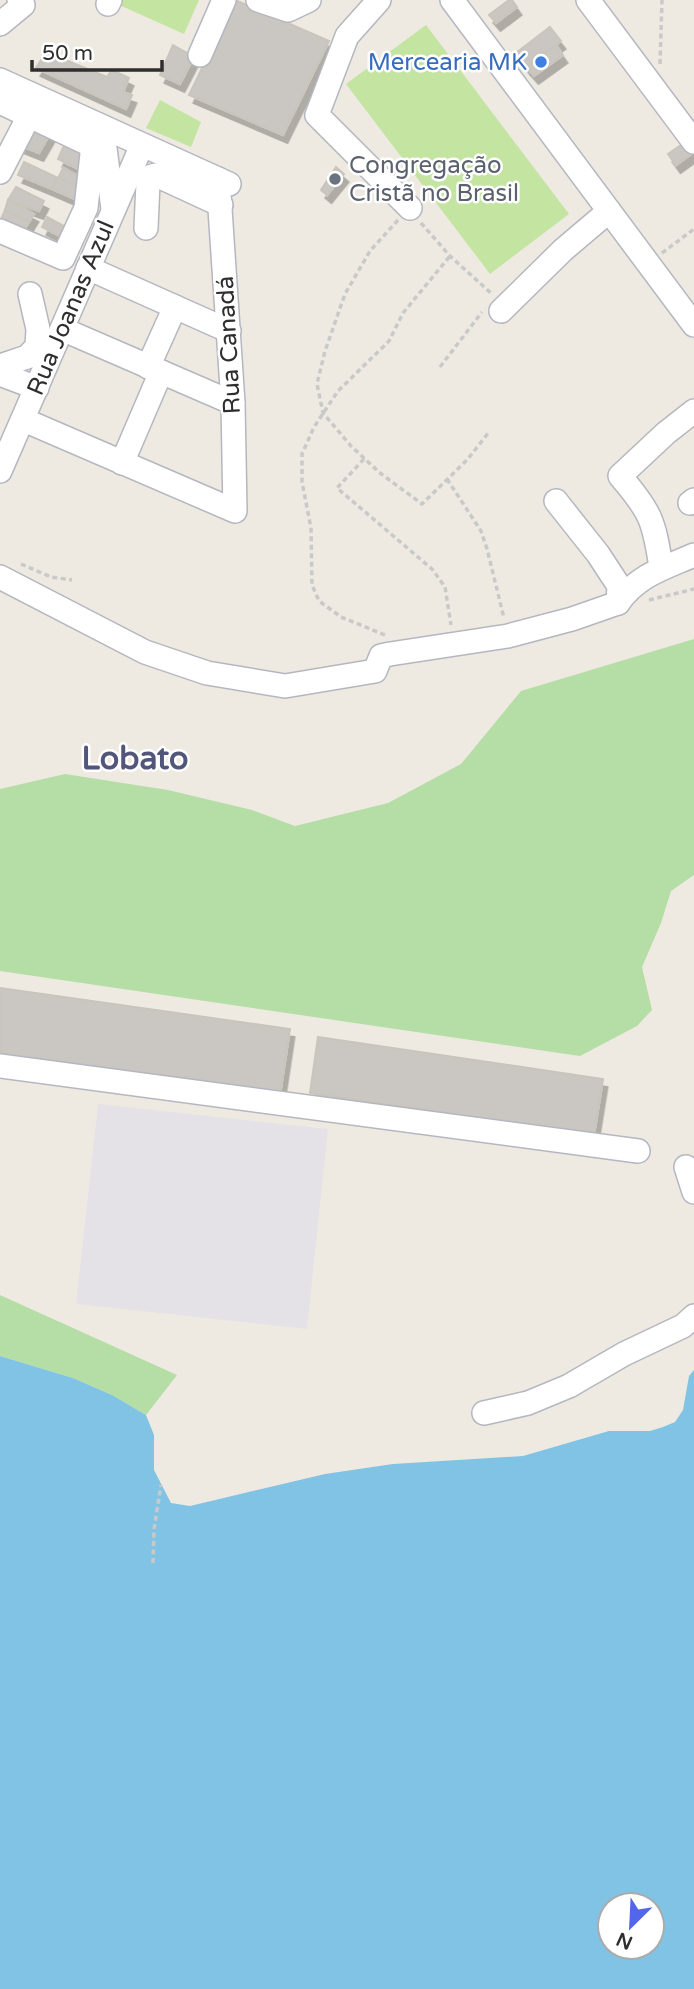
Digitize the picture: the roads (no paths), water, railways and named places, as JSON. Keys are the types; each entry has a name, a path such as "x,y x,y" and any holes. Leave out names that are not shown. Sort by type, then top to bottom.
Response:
{"street":[{"path":"0,24 23,5 19,0"},
{"path":"200,55 224,0"},
{"path":"258,0 288,10 310,0"},
{"path":"379,0 347,36 317,115 410,208"},
{"path":"452,0 694,325"},
{"path":"588,0 694,142"},
{"path":"0,80 96,136 113,209"},
{"path":"0,102 29,116 96,136 142,145 223,189"},
{"path":"0,172 29,116"},
{"name":"Rua Joanas Azul","path":"0,231 63,258 88,200 96,136"},
{"name":"Rua Joanas Azul","path":"0,471 142,145"},
{"path":"146,228 148,183 152,176 223,189"},
{"name":"Rua Canadá","path":"122,463 235,511 223,189"},
{"path":"500,305 609,211"},
{"path":"88,268 229,331"},
{"path":"0,366 27,357 37,347 38,330 30,294"},
{"path":"23,420 122,463 175,307"},
{"path":"62,329 233,403"},
{"path":"0,374 37,388"},
{"path":"661,567 651,519 645,507 620,476 694,411"},
{"path":"556,501 620,586 618,603"},
{"path":"7,569 145,652 207,673 285,686 375,671 381,656 508,636 572,619 618,603 635,582 661,567 694,555"},
{"path":"0,1066 638,1151"},
{"path":"686,1167 694,1192"},
{"path":"484,1413 528,1403 569,1386 624,1354 683,1326 694,1317"}],"water":[{"path":"0,1356 73,1378 112,1395 146,1415 154,1435 154,1470 171,1503 190,1506 325,1474 393,1464 523,1456 609,1431 650,1431 675,1422 683,1410 689,1376 694,1370 694,1989 0,1989"}],"place":[{"name":"Mercearia MK","path":"541,62"},
{"name":"Congregação Cristã no Brasil","path":"335,179"}],"district":[{"name":"Lobato","path":"135,759"}]}
